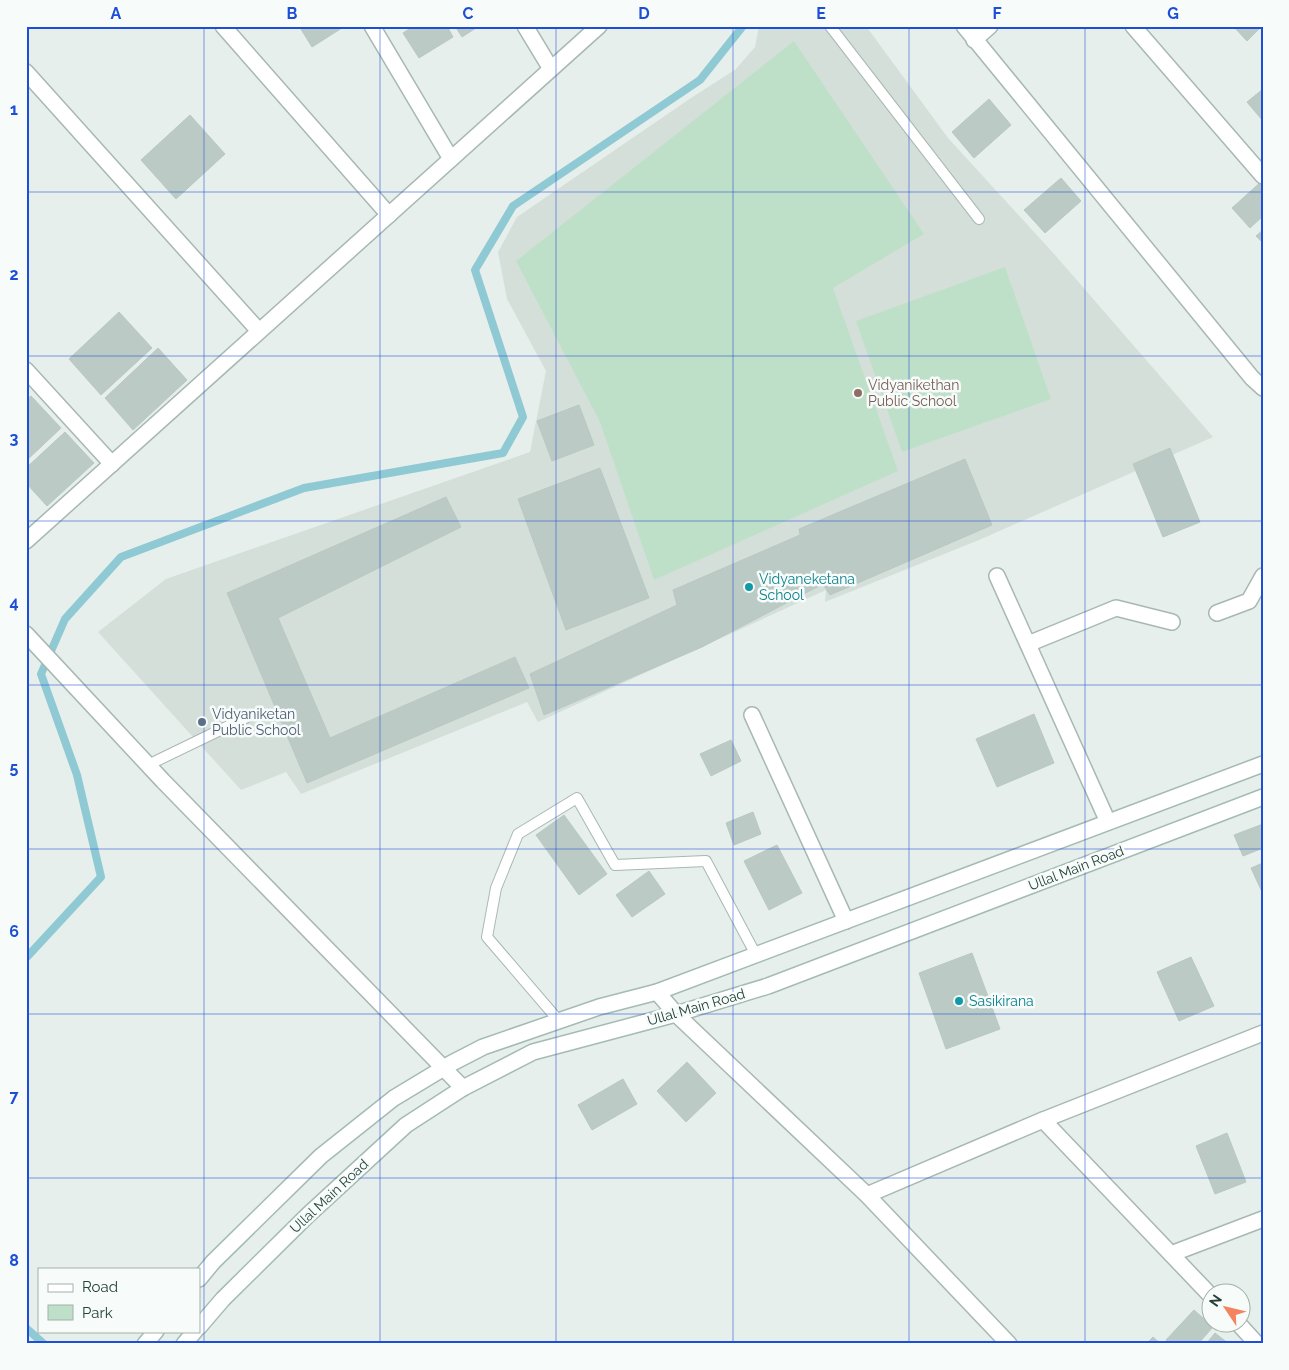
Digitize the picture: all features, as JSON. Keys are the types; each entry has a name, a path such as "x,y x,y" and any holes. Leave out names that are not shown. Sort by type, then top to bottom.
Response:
{"street":[{"path":"224,26 389,215"},
{"path":"372,26 451,158"},
{"path":"525,26 551,69"},
{"path":"26,541 598,26"},
{"path":"964,26 1259,378"},
{"path":"974,40 990,26"},
{"path":"1133,26 1263,176"},
{"path":"26,72 259,331"},
{"path":"26,370 112,464"},
{"path":"997,576 1108,822"},
{"path":"1217,613 1249,601 1263,576"},
{"path":"1028,644 1116,608 1172,622"},
{"path":"30,639 148,765 463,1088"},
{"path":"752,715 846,921"},
{"name":"Ullal Main Road","path":"200,1278 213,1262 321,1156 394,1098 443,1068 483,1047 600,1007 657,992 1263,764"},
{"name":"Ullal Main Road","path":"200,1326 223,1299 308,1215 406,1125 463,1088 533,1052 676,1014 768,986 1263,797"},
{"path":"657,992 676,1014 867,1195 1009,1344"},
{"path":"867,1195 1044,1120 1263,1032"},
{"path":"1044,1120 1202,1286"},
{"path":"1171,1254 1263,1219"},
{"path":"145,1344 155,1332"},
{"path":"184,1344 194,1332"},
{"path":"1246,1332 1257,1344"}],"lane":[{"path":"830,26 978,218"},
{"path":"148,765 247,717"},
{"path":"559,1021 488,937 496,888 518,834 577,798 615,865 706,862 756,955"}],"shaded area":[{"name":"Vidyanikethan Public School","path":"759,26 866,26 948,138 1055,255 1213,437 979,540 825,602 826,590 538,722 527,702 301,794 286,772 241,790 98,632 166,579 530,452 546,371 507,299 498,252 517,217 736,69 755,47"}],"green space":[{"path":"794,41 924,234 833,288 898,471 654,580 600,422 516,261"},
{"path":"1005,267 1051,399 902,452 856,321"}],"building":[{"path":"299,26 345,26 312,47"},
{"path":"414,26 447,26 453,37 419,58 403,33"},
{"path":"455,26 479,26 462,37"},
{"path":"1233,26 1262,26 1247,41"},
{"path":"1263,89 1263,121 1247,102"},
{"path":"989,99 1011,125 974,158 952,132"},
{"path":"190,115 225,154 176,199 141,160"},
{"path":"1061,178 1081,201 1045,233 1024,210"},
{"path":"1263,180 1263,216 1250,228 1232,208"},
{"path":"1263,230 1263,243 1256,236"},
{"path":"119,312 152,348 101,395 69,359"},
{"path":"158,348 187,380 133,430 105,398"},
{"path":"31,396 61,428 26,461 26,400"},
{"path":"579,405 594,445 552,461 537,421"},
{"path":"65,432 94,463 47,506 26,483 26,468"},
{"path":"1170,448 1200,522 1163,537 1133,464"},
{"name":"Vidyaneketana School","path":"965,459 992,525 830,595 823,584 702,647 544,715 530,674 677,605 673,590 800,535 799,529"},
{"path":"600,468 649,598 566,630 518,499"},
{"path":"446,497 461,527 278,618 330,738 515,657 529,688 307,783 227,593"},
{"path":"1034,714 1054,763 997,787 976,739"},
{"path":"731,740 741,761 711,776 700,754"},
{"path":"753,812 761,834 734,845 726,823"},
{"path":"564,815 607,874 579,895 536,835"},
{"path":"1263,824 1263,848 1243,856 1234,835"},
{"path":"777,845 802,893 769,910 744,861"},
{"path":"1263,863 1263,894 1251,868"},
{"path":"649,871 665,894 632,917 616,895"},
{"name":"Sasikirana","path":"972,953 1000,1029 946,1049 919,973"},
{"path":"1191,957 1214,1006 1179,1021 1157,972"},
{"path":"687,1062 716,1093 686,1122 657,1091"},
{"path":"623,1079 637,1104 592,1130 578,1105"},
{"path":"1227,1133 1246,1182 1215,1194 1196,1146"},
{"path":"1194,1310 1202,1317 1202,1332 1209,1332 1198,1344 1170,1344 1166,1340"},
{"path":"1215,1333 1229,1344 1206,1344"},
{"path":"1153,1337 1161,1344 1146,1344"}],"waterway":[{"path":"26,958 101,877 77,775 41,674 65,619 121,557 304,488 503,453 523,417 475,270 513,206 700,80 743,26"},
{"path":"26,1328 44,1344"}],"place":[{"name":"Vidyanikethan Public School","path":"858,393"},
{"name":"Vidyaneketana School","path":"749,587"},
{"name":"Vidyaniketan Public School","path":"202,722"},
{"name":"Sasikirana","path":"959,1001"}]}
